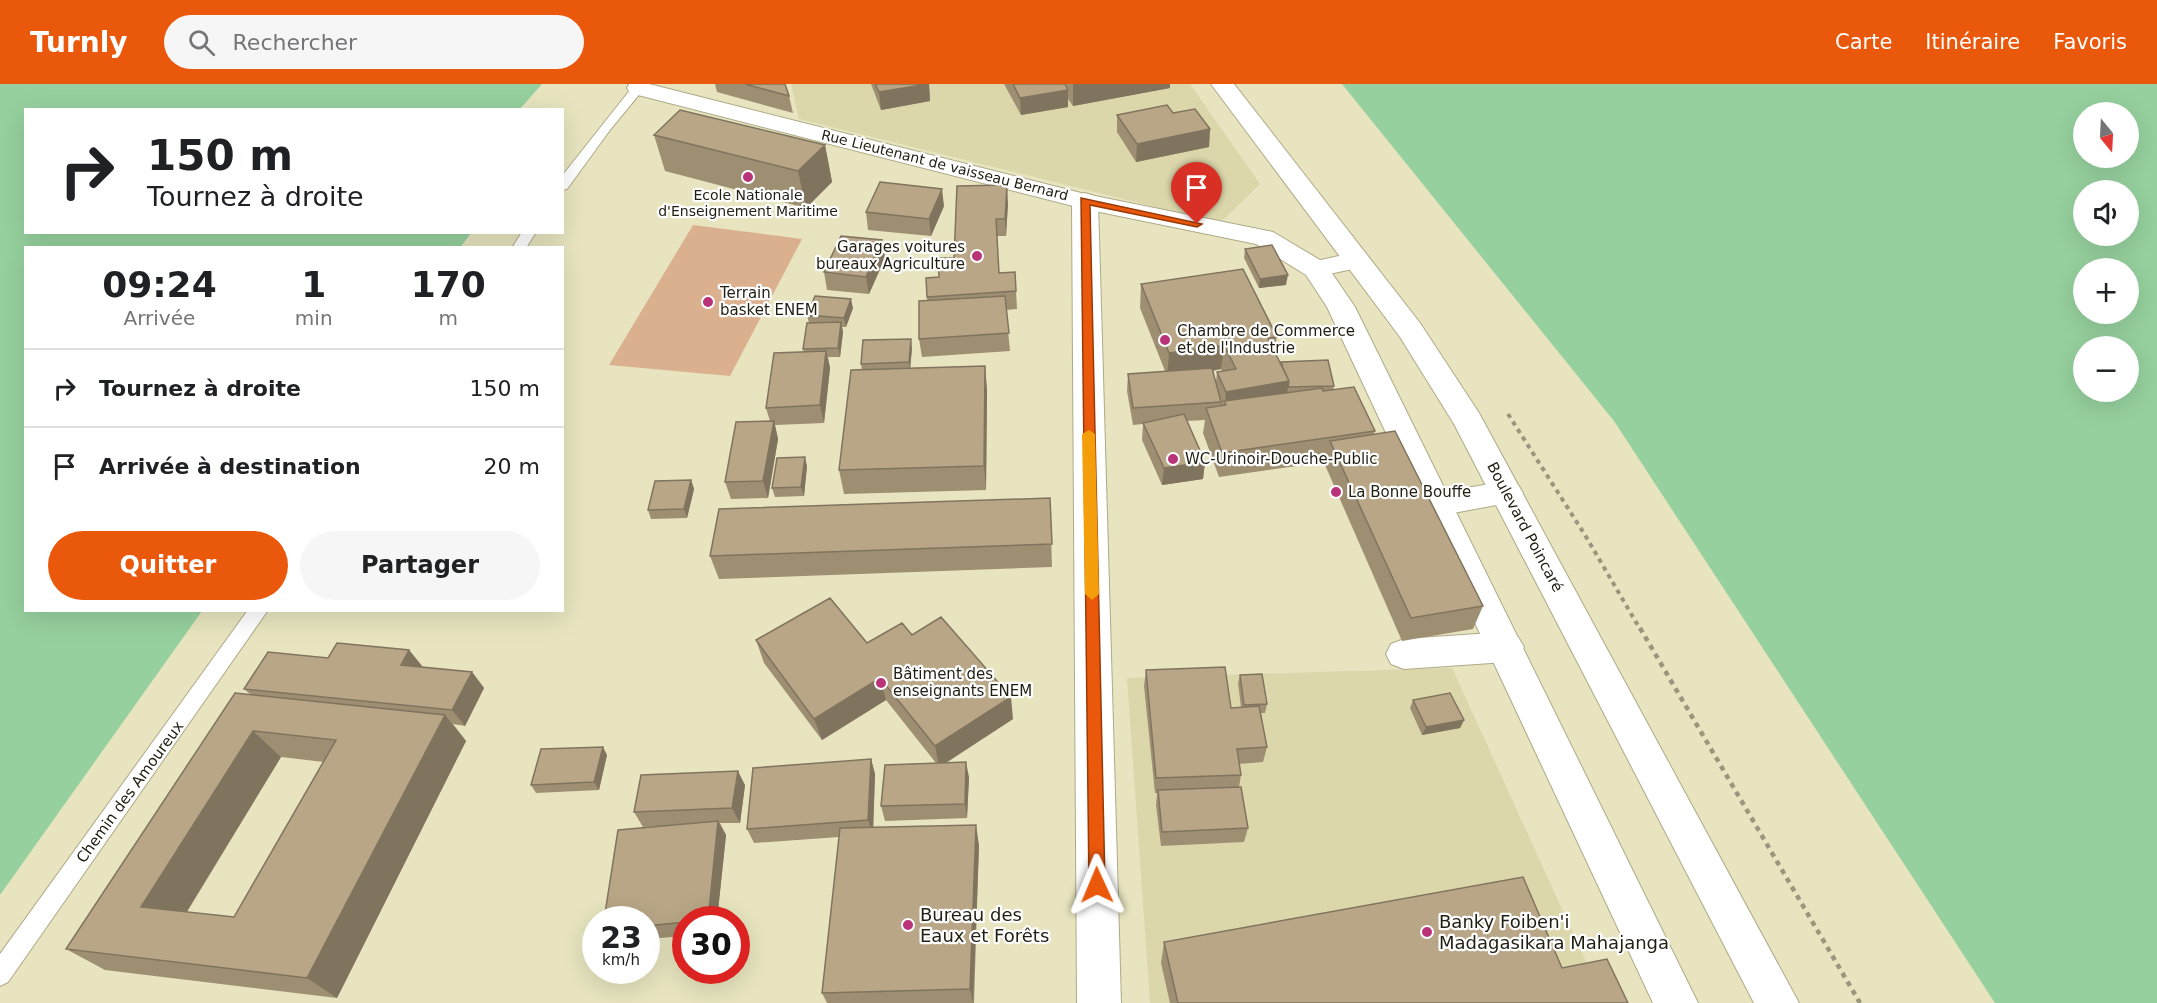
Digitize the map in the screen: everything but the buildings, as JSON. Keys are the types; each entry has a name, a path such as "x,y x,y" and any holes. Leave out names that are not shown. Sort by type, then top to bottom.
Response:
{"street":[{"name":"Boulevard Poincaré","path":"1222,84 1410,330 1468,421 1777,1003"},
{"name":"Rue Lieutenant de vaisseau Bernard","path":"641,86 1084,201 1264,238 1316,268"},
{"path":"1084,201 1099,1003"},
{"path":"1357,260 1316,268 1341,307 1676,1003"},
{"path":"1437,504 1507,493"},
{"path":"1404,654 1506,647"}],"lane":[{"path":"564,183 605,127 641,86"},
{"name":"Chemin des Amoureux","path":"0,974 258,612"}],"shaded area":[{"path":"0,84 542,84 521,108 24,108 24,234 470,234 461,246 24,246 24,612 201,612 0,895"},
{"path":"791,84 1190,84 1260,184 1220,223 799,119"},
{"path":"1342,84 2157,84 2157,1003 1995,1003 1614,421"},
{"name":"Terrain basket ENEM","path":"693,225 802,239 730,376 609,365"},
{"path":"1452,668 1605,1003 1150,1003 1127,678"}],"slow traffic":[{"path":"1089,434 1092,594"}],"place":[{"name":"Ecole Nationale d'Enseignement Maritime","path":"748,177"},
{"name":"Garages voitures bureaux Agriculture","path":"977,256"},
{"name":"Terrain basket ENEM","path":"708,302"},
{"name":"Chambre de Commerce et de l'Industrie","path":"1165,340"},
{"name":"WC-Urinoir-Douche-Public","path":"1173,459"},
{"name":"La Bonne Bouffe","path":"1336,492"},
{"name":"Bâtiment des enseignants ENEM","path":"881,683"},
{"name":"Bureau des Eaux et Forêts","path":"908,925"},
{"name":"Banky Foiben'i Madagasikara Mahajanga","path":"1427,932"}],"route":[{"path":"1097,885 1084,201 1197,224"}]}
